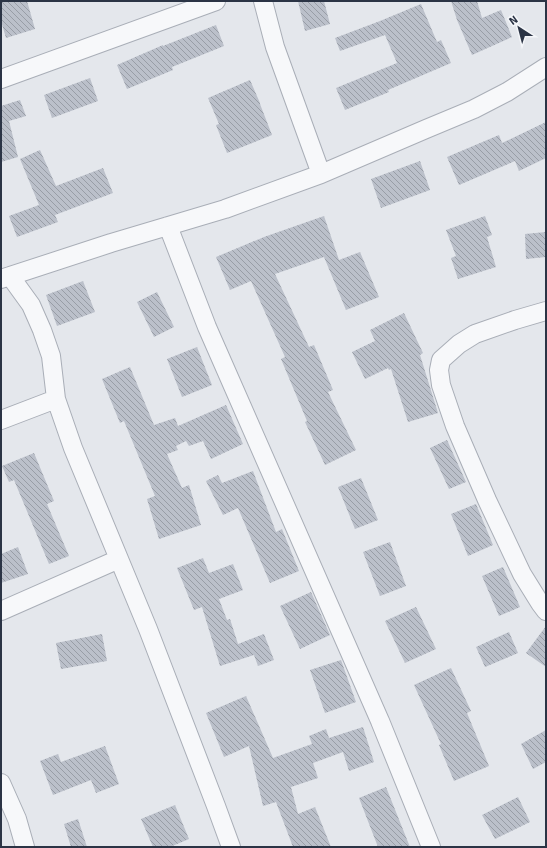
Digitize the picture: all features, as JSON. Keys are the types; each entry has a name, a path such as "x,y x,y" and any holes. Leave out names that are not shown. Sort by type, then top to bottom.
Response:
{"street":[{"path":"1,79 216,1"},
{"path":"263,1 275,47 321,174"},
{"path":"230,847 216,806 154,644 73,448 56,399 51,356 42,330 30,305 6,277 225,209 321,174 474,110 507,92 546,67"},
{"path":"168,226 207,327 380,721 431,847"},
{"path":"546,311 475,334 459,344 441,360 439,370 441,385 455,426 487,500 522,574 546,610"},
{"path":"1,420 56,399"},
{"path":"1,611 119,559"},
{"path":"1,783 17,819 25,847"}],"building":[{"path":"1,1 27,1 35,29 6,38 1,21"},
{"path":"298,1 324,1 330,24 305,31"},
{"path":"451,1 477,1 482,18 501,10 512,37 472,55 457,20"},
{"path":"421,4 437,42 441,40 451,63 388,90 389,92 345,110 336,88 397,63 385,35 340,51 335,38"},
{"path":"216,25 224,46 172,67 173,70 127,89 117,65 163,45"},
{"path":"90,78 98,101 52,118 44,95"},
{"path":"250,80 272,135 227,153 216,125 219,124 208,98"},
{"path":"20,100 26,116 9,121 18,157 1,162 1,106"},
{"path":"546,122 546,158 519,171 515,161 459,185 447,157 499,135 502,143"},
{"path":"40,150 56,186 103,168 113,193 55,215 58,222 17,237 9,216 39,205 20,159"},
{"path":"420,161 430,190 381,208 371,179"},
{"path":"324,216 339,260 360,252 379,297 346,310 324,257 275,274 309,347 314,345 333,390 328,392 356,450 325,465 305,422 307,421 281,359 285,357 251,281 230,290 216,257 264,237"},
{"path":"485,216 492,235 487,237 496,267 458,279 451,258 456,256 446,230"},
{"path":"546,232 546,257 526,259 525,234"},
{"path":"83,281 95,312 57,326 46,295"},
{"path":"157,292 174,327 154,337 137,302"},
{"path":"404,313 423,353 420,355 438,413 408,422 391,369 389,370 388,368 365,379 352,352 375,341 370,330"},
{"path":"197,347 212,385 182,397 167,359"},
{"path":"130,367 154,425 175,418 178,426 226,405 243,444 211,459 203,441 189,446 186,441 176,446 178,450 167,454 182,488 189,485 201,525 159,539 147,499 155,496 124,421 120,423 102,379"},
{"path":"447,440 466,482 449,489 430,448"},
{"path":"34,453 54,501 47,504 69,556 49,564 14,480 9,482 2,466"},
{"path":"253,471 276,532 282,529 299,571 270,583 238,508 223,515 206,481 218,475 222,483"},
{"path":"361,478 378,520 355,529 338,487"},
{"path":"476,504 493,545 468,556 451,514"},
{"path":"390,542 406,586 380,596 363,552"},
{"path":"18,547 28,574 1,583 1,554"},
{"path":"203,558 209,573 233,564 243,590 219,599 227,620 230,619 238,644 264,634 274,660 258,666 254,655 220,666 202,607 194,610 177,568"},
{"path":"503,567 520,607 499,616 482,576"},
{"path":"311,592 330,635 300,649 280,606"},
{"path":"416,607 436,649 405,663 385,621"},
{"path":"546,626 546,667 526,653"},
{"path":"509,632 518,653 485,667 476,647"},
{"path":"102,634 107,661 61,669 56,643"},
{"path":"341,660 356,702 325,713 310,670"},
{"path":"451,668 471,711 467,713 489,766 454,781 439,745 441,744 414,685"},
{"path":"246,696 273,758 312,744 309,736 326,729 329,738 363,727 374,762 349,771 343,752 313,763 318,778 291,787 298,814 315,807 331,847 293,847 276,802 263,806 249,746 224,757 206,713"},
{"path":"546,730 546,762 533,769 521,744"},
{"path":"105,746 119,784 96,793 91,780 53,795 40,761 58,754 61,762"},
{"path":"386,787 410,847 378,847 359,798"},
{"path":"518,797 530,822 495,839 482,815"},
{"path":"175,805 189,839 170,847 153,847 141,819"},
{"path":"78,819 87,847 71,847 64,824"}]}
